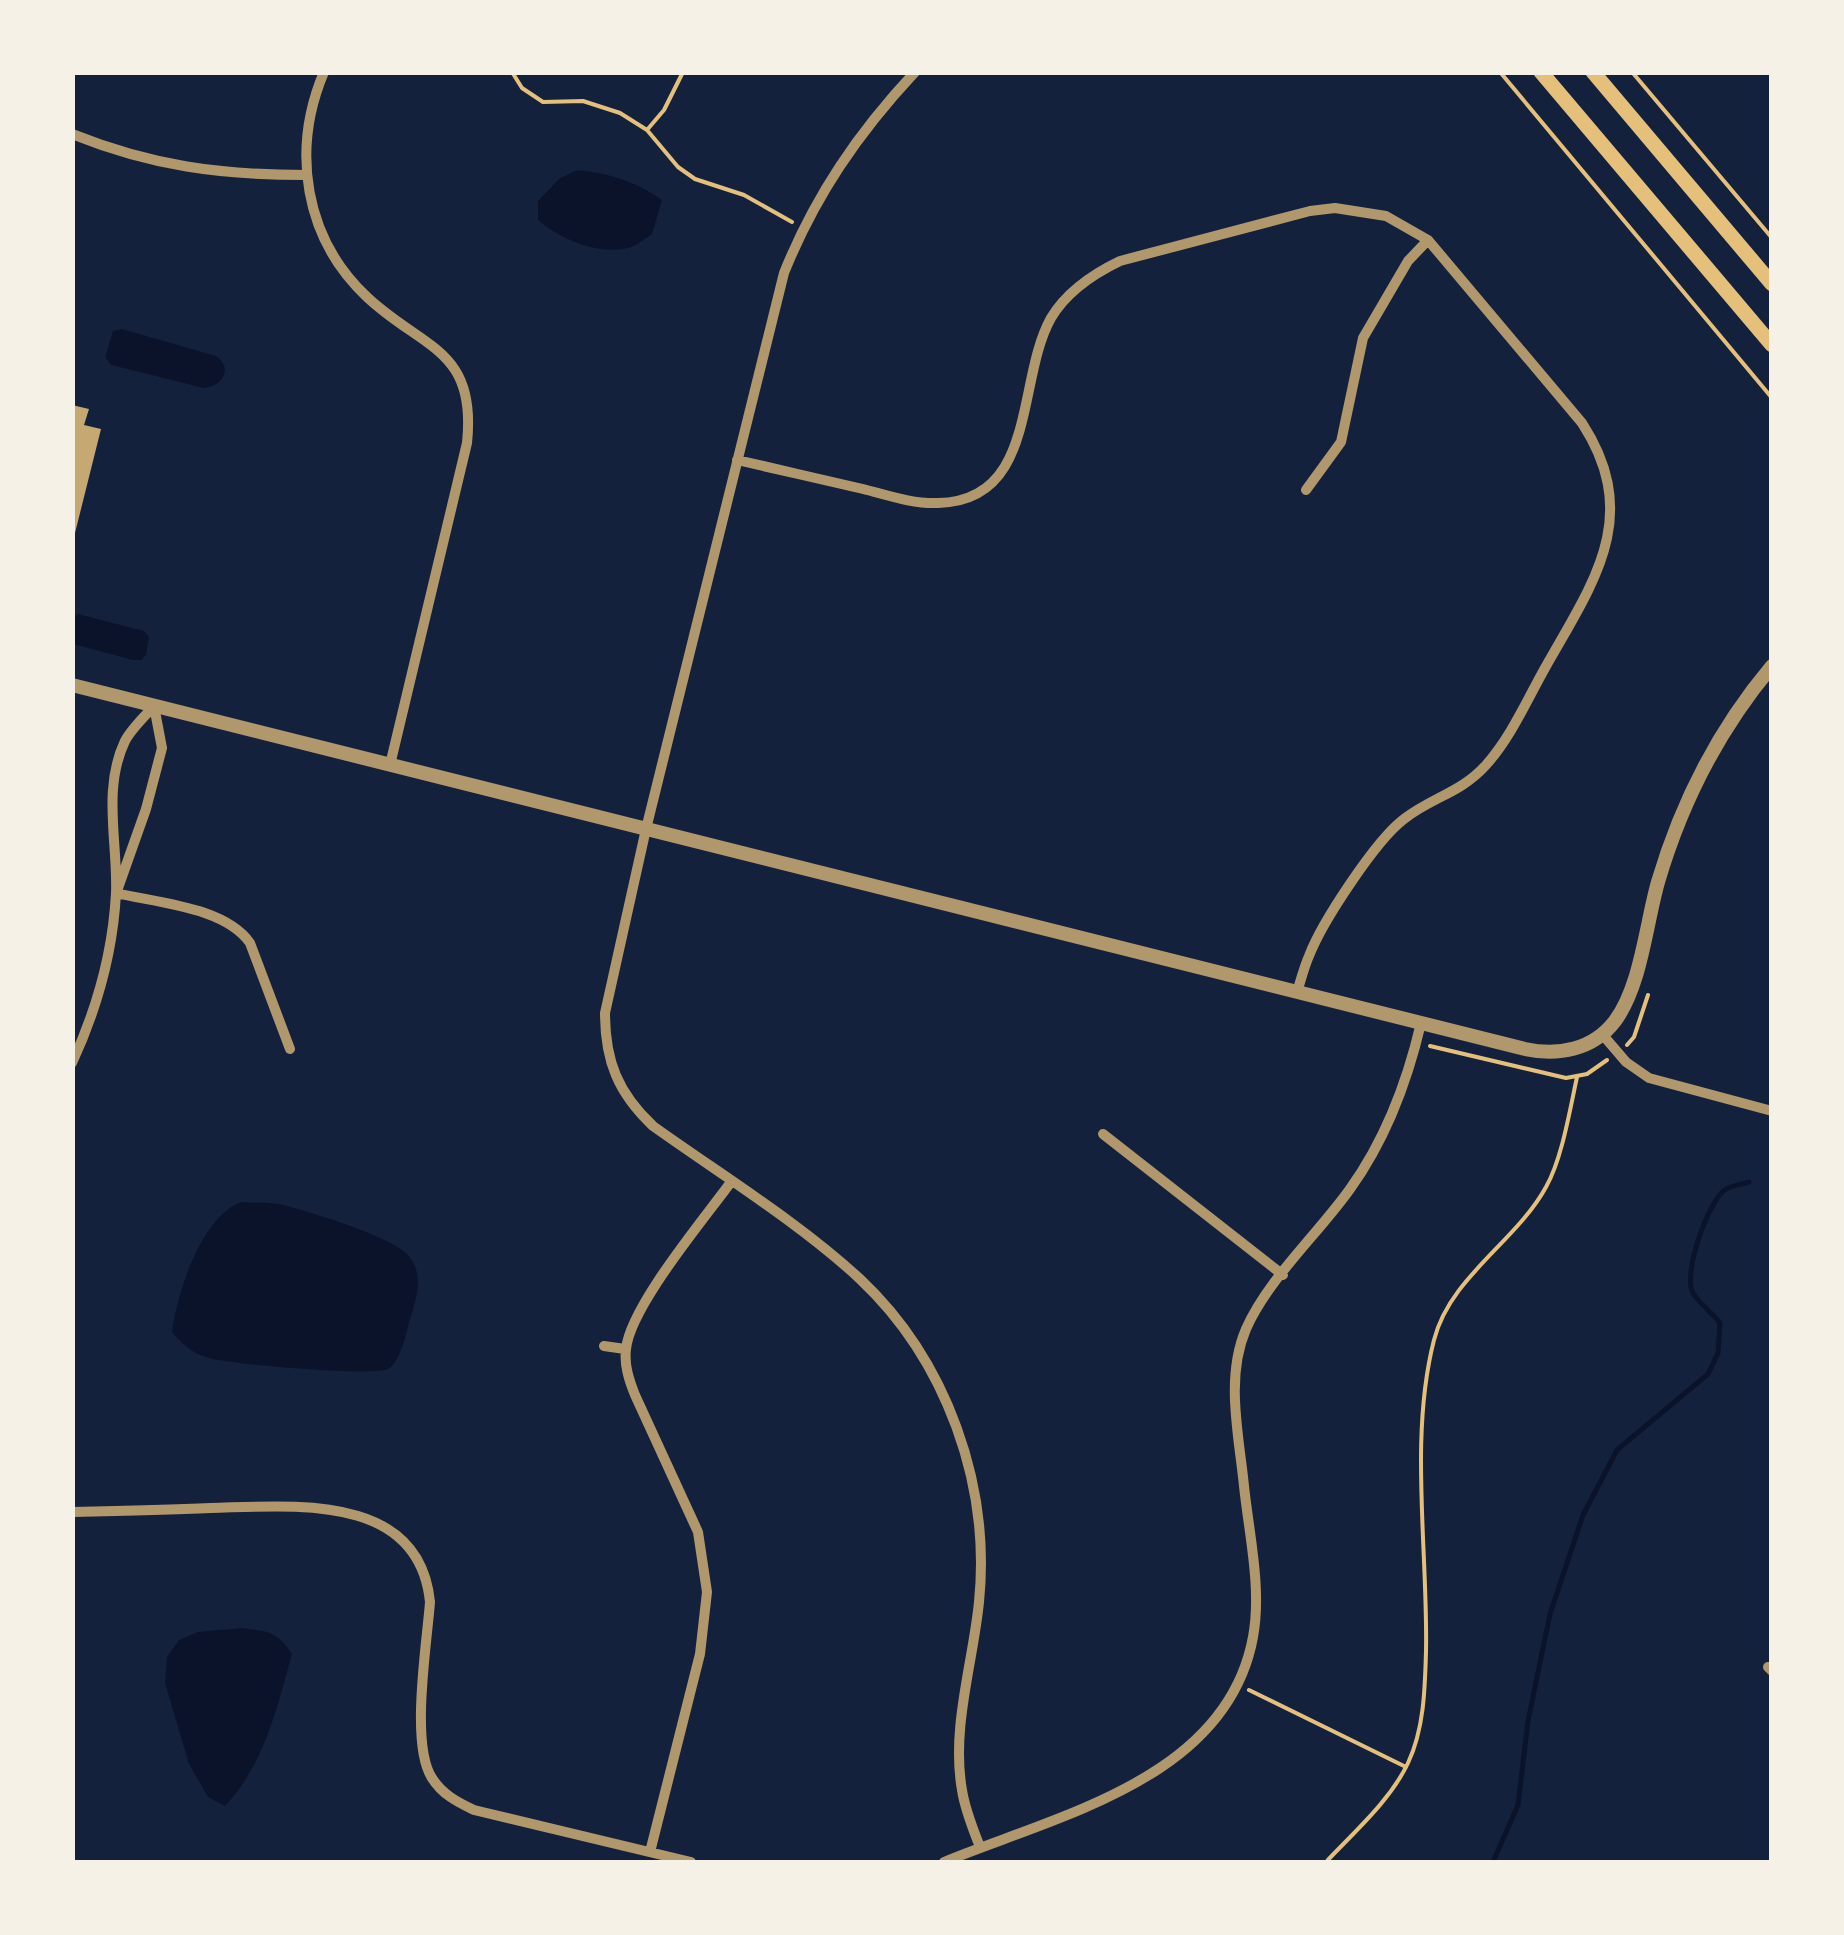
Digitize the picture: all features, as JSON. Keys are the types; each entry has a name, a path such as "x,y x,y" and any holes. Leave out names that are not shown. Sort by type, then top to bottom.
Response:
{"main road":[{"path":"1541,72 1772,345"},
{"path":"1593,72 1772,284"}],"street":[{"path":"324,72 310,110 305,140 306,176 320,229 347,275 382,311 428,340 448,359 467,398 470,419 390,764"},
{"path":"915,72 845,155 802,228 772,310 605,1013 608,1060 618,1086 633,1106 653,1126 846,1268 883,1304 940,1386 969,1466 981,1540 979,1603 959,1752 962,1792 980,1847"},
{"path":"72,134 126,154 188,169 306,176"},
{"path":"737,460 919,502 961,499 981,490 1007,465 1016,446 1042,338 1052,318 1079,286 1100,270 1120,261 1310,211 1336,208 1386,216 1428,240 1595,443 1610,489 1609,540 1594,580 1498,750 1471,781 1407,816 1377,846 1317,939 1297,992"},
{"path":"1306,490 1341,442 1363,338 1408,261 1428,240"},
{"path":"72,685 1544,1052 1574,1049 1602,1034 1618,1017 1628,996 1660,876 1691,795 1720,738 1772,666"},
{"path":"116,893 111,798 125,740 154,706"},
{"path":"72,1063 96,1000 116,893 146,809 162,748 154,706"},
{"path":"116,893 215,916 241,930 250,943 290,1049"},
{"path":"944,1862 1105,1798 1163,1766 1212,1725 1238,1684 1253,1638 1255,1614 1235,1377 1246,1329 1370,1160 1398,1100 1421,1023"},
{"path":"1602,1034 1628,1064 1649,1078 1772,1111"},
{"path":"1103,1134 1283,1275"},
{"path":"650,1852 700,1654 707,1592 698,1532 627,1375 626,1349 638,1311 731,1182"},
{"path":"604,1346 626,1349"},
{"path":"72,1512 286,1506 356,1515 388,1528 408,1543 422,1564 428,1583 422,1754 430,1775 443,1792 474,1810 691,1862"}],"path":[{"path":"512,72 522,88 543,102 583,101 620,113 647,130 678,168 695,179 744,195 802,228"},
{"path":"647,130 664,110 683,72"},
{"path":"1500,72 1772,398"},
{"path":"1632,72 1772,238"},
{"path":"1629,1044 1651,986"},
{"path":"1326,1862 1378,1806 1406,1768 1416,1745 1425,1680 1427,1594 1421,1474 1435,1336 1452,1301 1548,1184 1577,1077"},
{"path":"1238,1684 1406,1768"}],"water":[{"path":"578,170 622,179 662,200 652,234 631,247 607,250 569,240 538,220 538,201 560,178"},
{"path":"122,329 216,356 224,366 223,376 216,384 204,388 111,365 105,357 113,331"},
{"path":"78,614 144,631 149,637 146,655 133,660 73,644 73,618"},
{"path":"241,1202 279,1204 326,1218 383,1239 407,1254 418,1277 417,1294 403,1345 390,1368 334,1371 222,1361 198,1354 172,1332 185,1278 203,1239 227,1210"},
{"path":"242,1628 271,1634 292,1654 259,1754 225,1806 208,1797 189,1764 165,1683 167,1657 179,1640 198,1632"}],"building":[{"path":"72,405 89,409 84,425 101,429 74,537"}],"waterway":[{"path":"1493,1862 1518,1805 1528,1721 1550,1614 1583,1515 1617,1450 1708,1374 1718,1353 1720,1323 1693,1293 1694,1256 1719,1196 1726,1189 1749,1182"}]}
